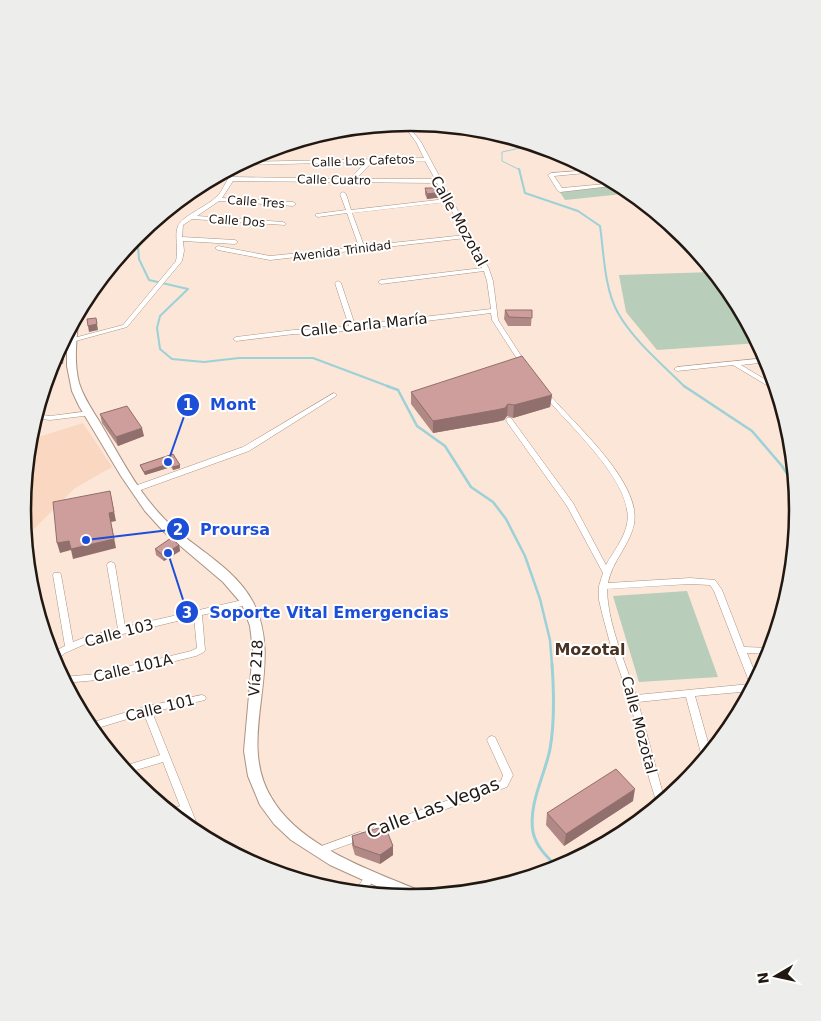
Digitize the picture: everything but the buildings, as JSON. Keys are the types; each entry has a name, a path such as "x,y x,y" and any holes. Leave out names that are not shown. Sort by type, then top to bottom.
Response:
{"main road":[{"name":"Vía 218","path":"72,340 72,364 76,390 135,488 157,519 229,580 247,602 254,618 259,652 250,731 251,768 266,802 298,836 319,851 343,864 401,890"}],"street":[{"name":"Calle Mozotal","path":"409,131 486,269 490,281 495,320 531,374"},
{"name":"Calle Los Cafetos","path":"257,164 426,159"},
{"path":"351,181 370,161"},
{"path":"582,172 551,176 560,190 605,185"},
{"path":"72,340 125,326 179,261 182,254 179,228 190,217 218,199 231,179"},
{"name":"Calle Cuatro","path":"231,179 437,181"},
{"path":"343,194 362,248"},
{"name":"Calle Tres","path":"218,199 293,204"},
{"path":"318,215 448,200"},
{"name":"Calle Dos","path":"190,217 283,224"},
{"name":"Avenida Trinidad","path":"218,248 270,258 467,236"},
{"path":"181,239 235,242"},
{"path":"381,282 486,269"},
{"path":"338,283 353,328"},
{"name":"Calle Carla María","path":"236,339 353,328 493,310"},
{"path":"677,369 759,361"},
{"path":"734,363 768,384"},
{"name":"Calle Mozotal","path":"541,388 567,420 596,447 610,464 629,501 632,521 629,533 606,572 602,600 633,699 659,797"},
{"path":"135,488 246,449 334,394"},
{"path":"43,417 90,414"},
{"path":"509,420 570,505 606,572"},
{"path":"111,565 122,632"},
{"path":"57,575 70,648"},
{"path":"603,586 690,581 712,582 718,590 743,650 751,677"},
{"name":"Calle 103","path":"59,654 88,640 247,602"},
{"name":"Calle 101A","path":"71,679 97,677 193,654 201,650 198,613"},
{"path":"743,650 763,651"},
{"path":"633,699 746,687"},
{"path":"690,694 706,748"},
{"name":"Calle 101","path":"98,724 147,710 202,698"},
{"path":"147,710 189,818"},
{"name":"Calle Las Vegas","path":"319,851 504,784 508,775 492,740"},
{"path":"131,768 165,757"},
{"path":"179,811 185,809"},
{"path":"363,887 371,876"}],"shaded area":[{"path":"83,423 112,467 75,488 32,531 32,486 34,461 39,437"}],"green space":[{"path":"607,187 620,194 565,200 560,192"},
{"path":"705,272 726,300 751,344 657,350 626,312 619,275"},
{"path":"687,591 718,677 639,682 613,596"}],"waterway":[{"path":"519,170 502,161 502,152 521,148"},
{"path":"519,170 525,193 578,211 600,226 607,282 618,313 640,343 685,387"},
{"path":"138,246 139,259 149,280 188,289 160,316 157,328 160,349 172,359 204,362 239,358 313,358 390,387"},
{"path":"387,386 398,390 417,426 445,446 471,487 493,502 506,519 525,556 540,599 550,640 552,665"},
{"path":"684,386 752,431 788,476"},
{"path":"552,664 554,706 552,738 548,759 535,800 532,821 537,843 553,862"}],"place":[{"name":"Mont","path":"168,462"},
{"name":"Proursa","path":"86,540"},
{"name":"Soporte Vital Emergencias","path":"168,553"}],"district":[{"name":"Mozotal","path":"590,649"}]}
